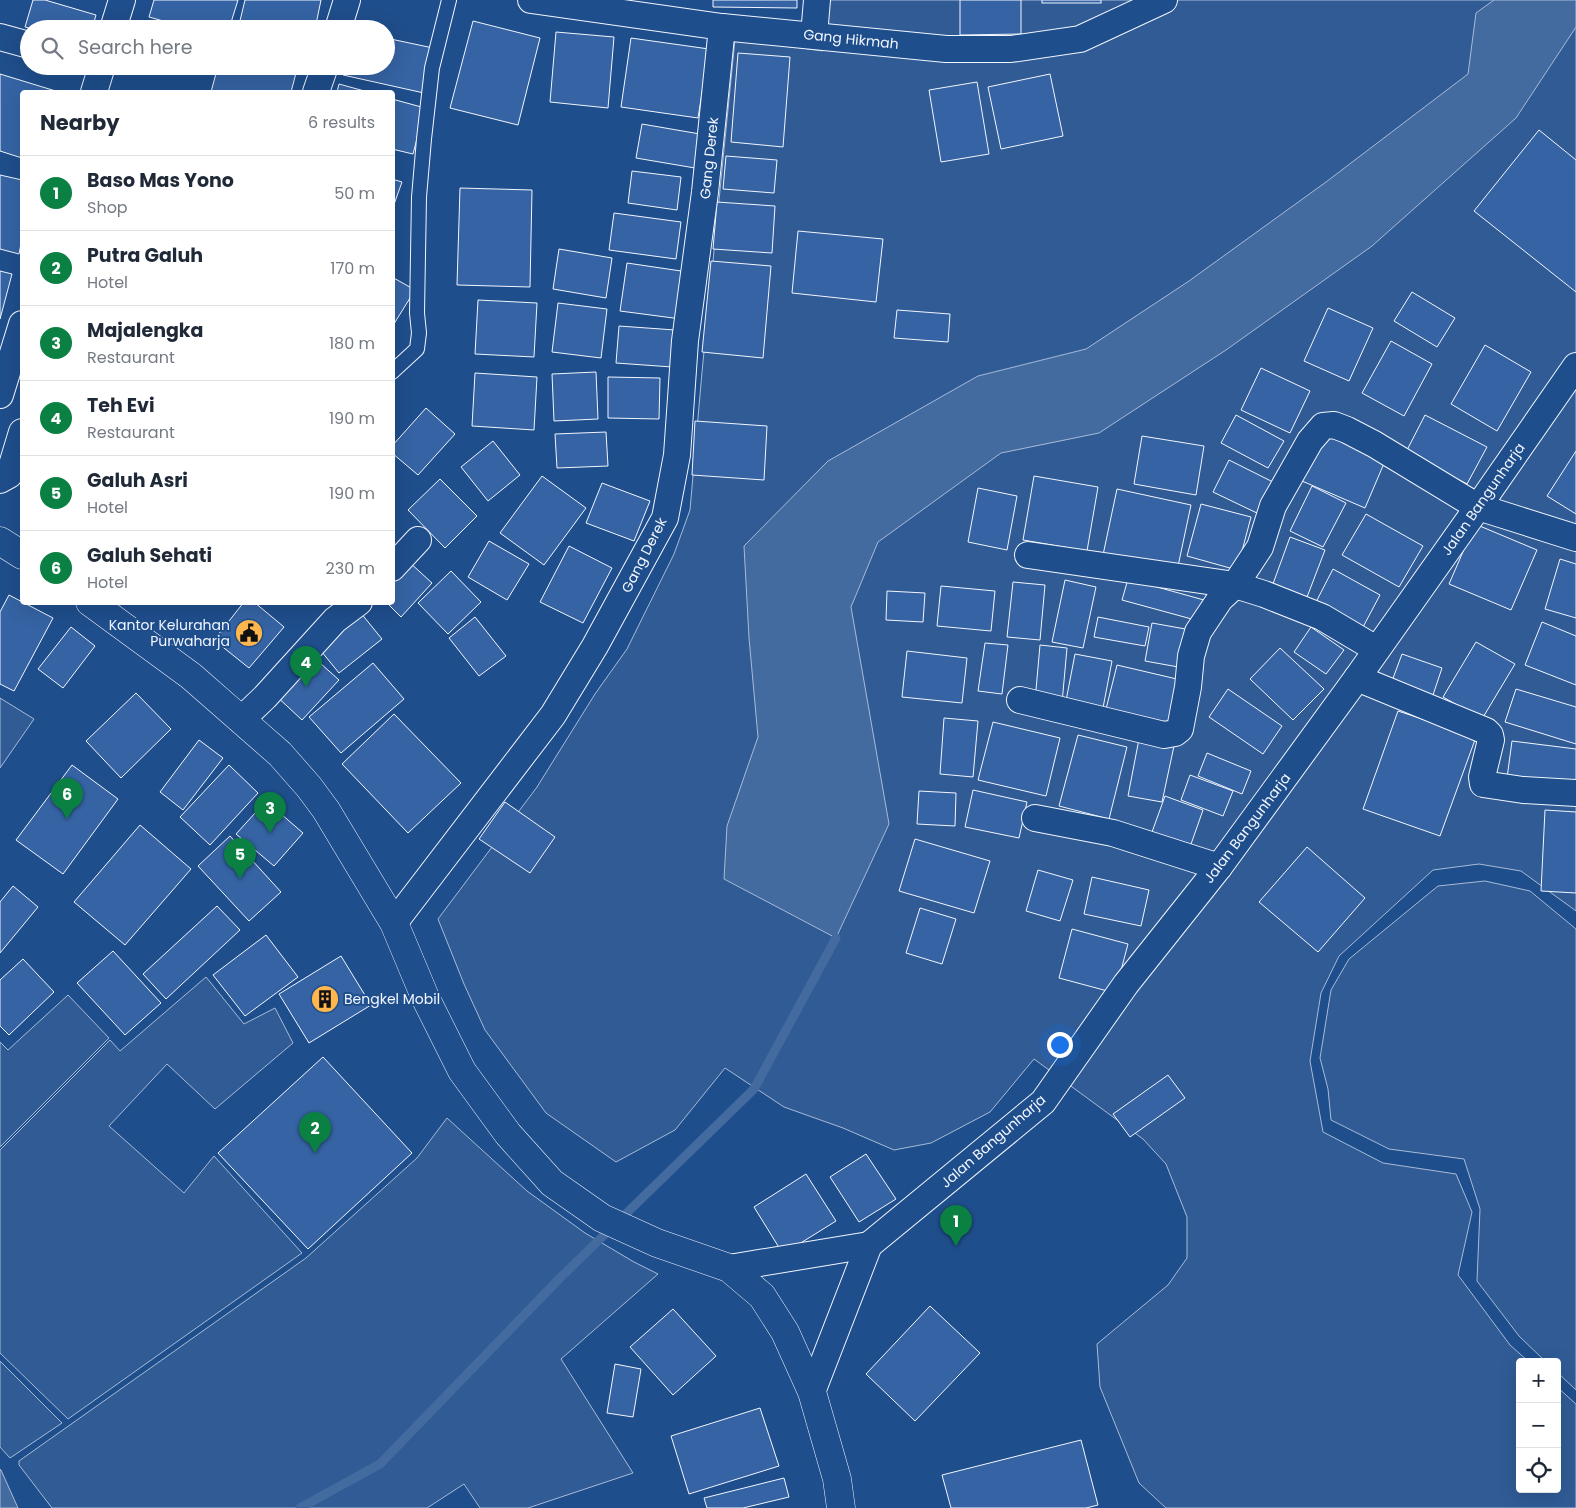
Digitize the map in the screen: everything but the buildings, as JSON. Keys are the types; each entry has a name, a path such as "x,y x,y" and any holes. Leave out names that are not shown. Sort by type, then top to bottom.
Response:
{"highway":[{"path":"0,541 20,554"},
{"path":"94,605 191,676 280,754 320,802 394,923 426,997 462,1071 508,1134 552,1183 602,1218 658,1243 729,1268 762,1296 785,1332 812,1392 837,1479 840,1508"}],"street":[{"path":"116,20 122,0"},
{"path":"341,20 347,0"},
{"name":"Gang Hikmah","path":"531,0 722,27 946,49 1011,49 1080,39 1164,0"},
{"path":"814,35 817,0"},
{"name":"Gang Derek","path":"394,923 554,716 596,646 665,518 677,455 685,341 705,192 722,27"},
{"path":"0,37 20,43"},
{"path":"95,90 99,75"},
{"path":"317,90 322,75"},
{"path":"0,395 20,330"},
{"name":"Jalan Bangunharja","path":"869,1245 1043,1102 1126,984 1219,867 1357,678 1576,366"},
{"path":"1020,700 1131,728 1164,734 1175,733 1180,729 1191,656 1198,632 1220,598 1235,585 1260,547 1273,506 1310,441 1323,426 1334,425 1368,440 1478,507 1576,538"},
{"path":"0,480 9,475 20,439"},
{"path":"395,565 418,540"},
{"path":"1028,555 1235,585 1264,594 1322,617 1376,649"},
{"path":"241,720 265,697 335,620 355,605"},
{"path":"1357,678 1490,734 1491,740 1482,777 1483,784 1523,790 1576,792"},
{"path":"1035,818 1113,833 1219,867"},
{"path":"729,1268 869,1245"},
{"path":"812,1392 869,1245"}],"lane":[{"path":"395,369 417,349 419,333 417,313 419,197 424,139 432,68 449,0"}],"shaded area":[{"path":"828,0 1576,0 1576,911 1521,871 1479,864 1433,870 1339,956 1321,993 1310,1061 1323,1132 1383,1163 1456,1174 1472,1212 1458,1275 1510,1345 1525,1358 1516,1358 1516,1493 1561,1493 1561,1391 1576,1404 1576,1508 1166,1508 1139,1483 1100,1387 1097,1344 1168,1285 1187,1258 1187,1217 1166,1164 1143,1139 1034,1059 990,1112 931,1143 894,1150 843,1128 784,1107 725,1068 675,1130 616,1162 546,1113 485,1030 438,919 537,787 595,694 627,649 674,554 690,510 735,39 823,51"},
{"path":"1494,0 1576,0 1576,27 1516,118 1372,246 1226,350 1099,433 1001,453 878,542 851,607 889,824 836,938 724,879 727,826 758,737 749,638 744,546 828,461 978,376 1086,349 1189,281 1326,182 1468,74 1476,13"},
{"path":"0,698 34,719 0,768"},
{"path":"1485,881 1530,891 1576,929 1576,1390 1561,1376 1561,1358 1542,1358 1519,1336 1477,1281 1480,1209 1464,1159 1389,1149 1331,1120 1328,1089 1320,1058 1331,990 1349,959 1438,886"},
{"path":"206,977 244,1024 275,1008 293,1043 215,1109 167,1064 109,1126 184,1193 214,1156 302,1253 68,1419 0,1353 0,1150 110,1040 120,1051"},
{"path":"68,995 109,1038 0,1147 0,1042 8,1050"},
{"path":"447,1118 527,1191 585,1233 658,1274 561,1359 633,1473 528,1508 480,1508 464,1484 427,1508 52,1508 19,1465 19,1461 306,1258 417,1158"},
{"path":"0,1361 62,1423 10,1458 0,1447"},
{"path":"1,1470 18,1508 0,1508"}],"waterway":[{"path":"300,1508 380,1464 559,1279 754,1089 836,938"}],"place":[{"name":"Kantor Kelurahan Purwaharja","path":"249,633"},
{"name":"Teh Evi","path":"306,687"},
{"name":"Galuh Sehati","path":"67,819"},
{"name":"Majalengka","path":"270,833"},
{"name":"Galuh Asri","path":"240,879"},
{"name":"Bengkel Mobil","path":"325,999"},
{"name":"Putra Galuh","path":"315,1153"},
{"name":"Baso Mas Yono","path":"956,1246"}]}
